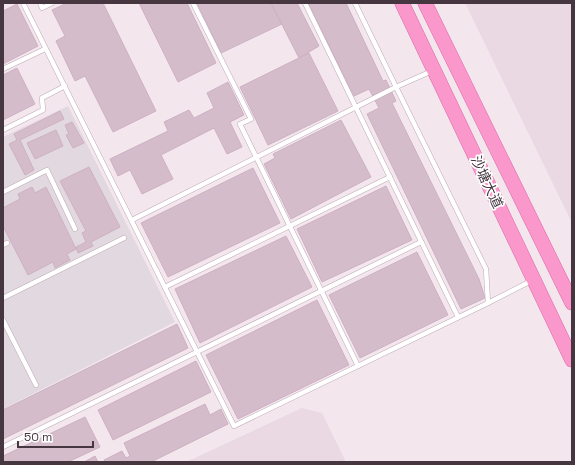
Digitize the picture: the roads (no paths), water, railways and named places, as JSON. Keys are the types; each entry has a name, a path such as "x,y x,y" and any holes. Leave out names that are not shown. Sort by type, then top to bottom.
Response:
{"main road":[{"name":"沙塘大道","path":"402,3 572,360"},
{"name":"沙塘大道","path":"425,3 572,302"}],"lane":[{"path":"23,3 234,426 533,280"},
{"path":"40,3 42,8 52,3"},
{"path":"193,3 251,119 240,124 358,366"},
{"path":"305,3 458,317"},
{"path":"354,3 486,269 488,303"},
{"path":"3,69 45,49"},
{"path":"132,220 396,87 434,70"},
{"path":"3,130 43,110 42,98 65,86"},
{"path":"3,192 47,170 75,229"},
{"path":"165,287 390,177"},
{"path":"3,298 124,238"},
{"path":"3,448 421,242"},
{"path":"3,320 36,384"}]}
